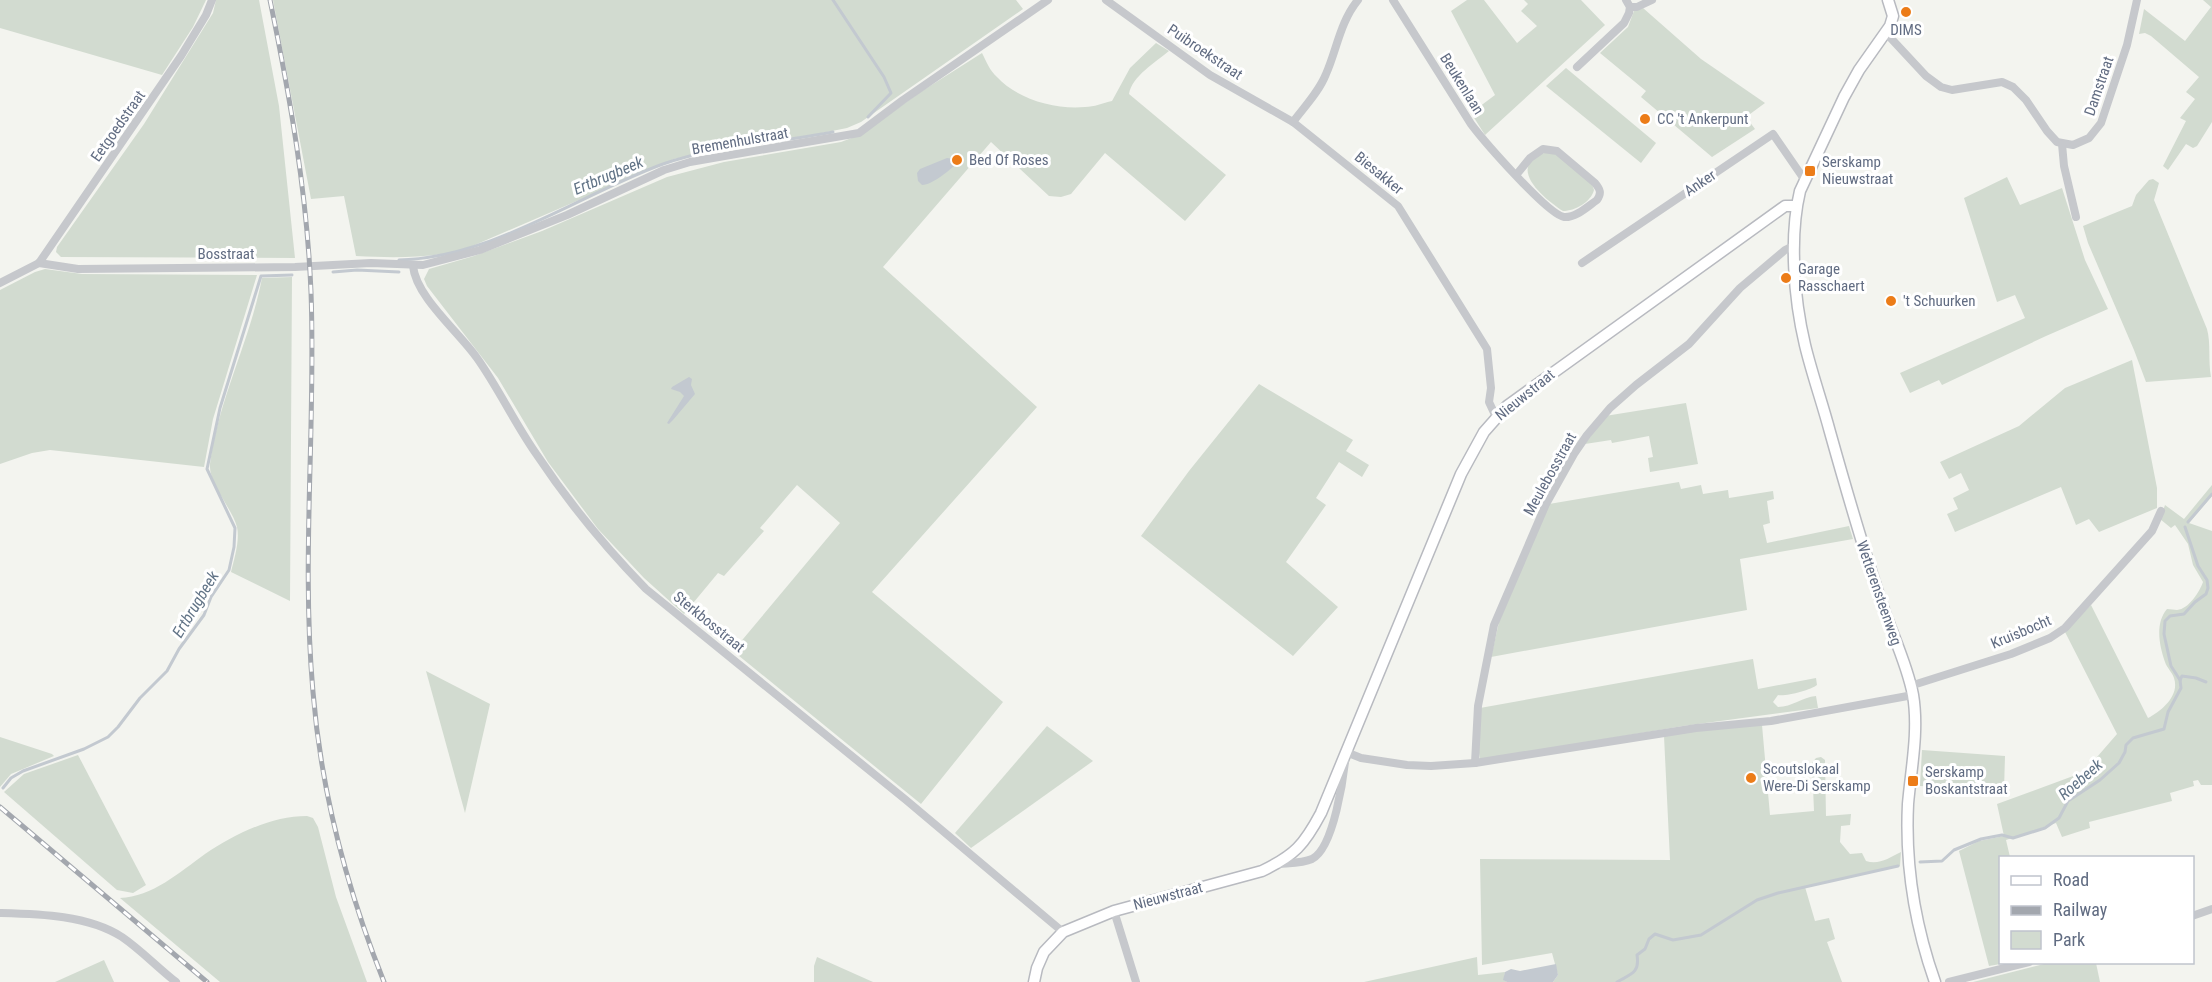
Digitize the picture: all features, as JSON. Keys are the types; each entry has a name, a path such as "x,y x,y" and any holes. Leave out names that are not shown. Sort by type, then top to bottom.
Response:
{"street":[{"name":"Eetgoedstraat","path":"39,263 181,56 206,15 212,0"},
{"name":"Bremenhulstraat","path":"413,266 446,260 480,249 567,215 664,170 859,133 1048,0"},
{"name":"Puibroekstraat","path":"1106,0 1210,75 1293,122"},
{"path":"1293,122 1320,86 1340,31 1358,0"},
{"name":"Beukenlaan","path":"1393,0 1484,141 1516,174 1558,215 1572,217 1600,196 1600,189 1595,183 1557,152 1543,149 1530,158 1516,174"},
{"path":"1577,67 1624,23 1629,13 1628,4 1637,7 1652,0"},
{"path":"1796,206 1804,178 1844,97 1859,70 1886,33 1893,16 1888,0"},
{"name":"Damstraat","path":"2062,144 2073,145 2086,141 2096,131 2127,45 2137,0"},
{"path":"1886,33 1926,76 1941,87 1952,90 2002,82 2013,87 2026,100 2047,131 2062,144 2064,166 2076,217"},
{"name":"Biesakker","path":"1293,122 1389,196 1402,211 1487,349 1490,402 1496,417"},
{"name":"Anker","path":"1582,263 1773,135 1804,178"},
{"name":"Nieuwstraat","path":"1062,932 1114,911 1262,871 1285,860 1308,837 1346,753 1461,474 1474,448 1496,417 1516,400 1785,206 1796,206"},
{"name":"Wetterensteenweg","path":"1796,206 1797,298 1804,342 1862,545 1911,690 1913,742 1908,807 1911,885 1916,918 1935,982"},
{"name":"Meulebosstraat","path":"1475,763 1478,706 1494,625 1546,504 1574,454 1610,408 1689,344 1740,288 1785,250 1795,245"},
{"name":"Bosstraat","path":"39,263 78,268 295,267 371,263 413,266"},
{"path":"0,283 39,263"},
{"name":"Sterkbosstraat","path":"413,266 417,283 465,341 491,377 536,454 587,524 646,589 906,800 1062,932"},
{"name":"Kruisbocht","path":"1346,753 1361,758 1407,765 1475,763 1696,728 1771,721 1911,690 2011,654 2050,638 2065,628 2152,531 2161,511"},
{"name":"Nieuwstraat","path":"1275,865 1310,860 1317,855 1332,830 1345,773 1346,753"},
{"path":"2194,916 2212,909"},
{"path":"1114,911 1136,982"},
{"path":"0,913 49,915 100,927 122,937 176,982"},
{"path":"1034,982 1044,952 1062,932"},
{"path":"1949,982 2025,964"}],"green space":[{"path":"0,0 206,0 193,27 162,75 0,28"},
{"path":"216,0 259,0 279,106 295,258 61,257 56,252 57,247 144,124 213,13"},
{"path":"273,0 1016,0 1023,9 861,122 847,128 733,146 674,159 461,251 421,256 383,257 356,256 344,196 311,199"},
{"path":"1467,0 1484,0 1517,43 1537,26 1521,11 1528,4 1524,0 1581,0 1605,25 1485,135 1471,113 1495,95 1451,11"},
{"path":"2203,0 2212,0 2212,122 2197,146 2193,148 2186,144 2168,170 2163,166 2186,121 2180,118 2195,99 2186,92 2199,77 2151,36 2145,33 2139,34 2144,9 2185,41 2211,7"},
{"path":"1643,8 1701,59 1765,103 1746,117 1755,129 1712,157 1641,97 1646,91 1600,53 1628,27 1634,11"},
{"path":"1156,43 1169,51 1140,75 1129,94 1226,175 1185,221 1105,153 1071,194 1061,197 1049,196 991,142 883,267 1037,407 872,592 1003,702 921,804 733,651 840,523 797,485 760,528 764,531 724,576 718,573 684,614 644,578 598,529 548,462 498,378 424,279 429,269 474,256 542,231 667,177 724,162 841,142 862,134 919,93 982,53 988,66 1005,85 1026,97 1062,107 1088,107 1112,101 1130,68"},
{"path":"1566,68 1656,143 1641,163 1546,86"},
{"path":"1547,152 1557,154 1592,184 1594,190 1590,198 1582,205 1563,211 1531,182 1528,173 1529,165 1535,158"},
{"path":"2007,177 2020,205 2062,188 2085,260 2108,309 1942,385 1939,380 1910,393 1900,373 2025,318 2015,295 1997,302 1964,198"},
{"path":"2153,179 2159,183 2154,200 2207,329 2211,377 2146,382 2083,226 2132,206 2136,195 2149,180"},
{"path":"45,269 82,274 257,275 213,419 204,467 50,450 32,453 0,464 0,290"},
{"path":"292,277 290,601 231,572 238,532 216,487 210,464 220,417 250,325 262,278"},
{"path":"2132,360 2157,488 2157,508 2099,532 2089,519 2076,525 2061,487 1955,532 1947,514 1958,509 1953,498 1969,490 1961,473 1949,479 1940,462 2019,426 2065,388"},
{"path":"1259,384 1353,440 1346,451 1369,465 1362,477 1339,462 1316,498 1326,505 1286,562 1338,607 1293,656 1141,536 1189,471"},
{"path":"1686,403 1698,464 1650,472 1648,458 1653,457 1649,436 1612,443 1611,440 1585,444 1605,416"},
{"path":"1679,482 1681,489 1701,485 1703,494 1728,490 1729,498 1773,491 1774,499 1767,501 1770,523 1763,525 1767,543 1849,526 1853,539 1740,559 1747,610 1491,657 1499,622 1549,504"},
{"path":"2212,485 2212,496 2189,523 2212,531 2212,785 2201,785 2198,780 2193,781 2194,786 2170,793 2172,801 2089,822 2090,828 2062,837 2056,823 2006,840 2010,856 1999,856 2000,964 1989,966 1959,851 1979,841 2004,836 1997,804 2084,772 2117,734 2065,632 2091,605 2148,718 2172,697 2174,678 2161,649 2159,634 2161,621 2167,609 2181,609 2190,603 2203,582 2193,565 2188,544 2175,525 2171,528 2160,519 2165,505 2184,519"},
{"path":"1753,659 1758,689 1816,678 1817,685 1814,687 1792,694 1778,695 1773,702 1778,707 1816,696 1818,708 1683,726 1480,760 1478,746 1480,708"},
{"path":"426,671 490,704 465,813"},
{"path":"1762,725 1770,815 1814,811 1812,763 1816,758 1821,757 1825,760 1826,816 1851,814 1850,825 1841,826 1840,842 1850,854 1862,853 1866,861 1875,862 1901,852 1900,866 1805,887 1815,921 1829,918 1835,939 1827,942 1842,982 1553,982 1558,975 1552,953 1482,965 1480,859 1670,860 1664,736"},
{"path":"1047,726 1093,761 971,848 955,833"},
{"path":"0,737 54,756 11,774 0,787"},
{"path":"1922,750 2005,756 2004,790 1920,786"},
{"path":"78,755 146,885 133,893 117,890 4,792 24,774"},
{"path":"307,816 313,818 318,827 336,897 367,982 220,982 120,898 132,897 154,888 241,833 280,819"},
{"path":"817,957 873,982 814,982 814,966"},
{"path":"1477,957 1478,975 1505,972 1504,980 1507,982 1364,982"},
{"path":"104,960 114,982 55,982"},
{"path":"2044,964 2096,964 2100,982 1973,982"}],"shaded area":[{"path":"959,157 961,160 937,179 922,185 918,181 917,173 920,169 947,158"},
{"path":"689,377 692,379 691,385 695,394 669,424 667,423 684,396 671,389"},
{"path":"1556,964 1558,975 1553,982 1507,982 1503,980 1505,972 1511,969 1520,971"}],"waterway":[{"path":"833,0 884,77 891,93 868,117"},
{"name":"Ertbrugbeek","path":"399,260 434,257 468,249 534,223 663,164 726,148 833,132"},
{"path":"333,272 357,270 399,272"},
{"name":"Ertbrugbeek","path":"3,788 11,778 23,771 84,749 108,737 140,698 167,671 179,649 204,615 211,597 229,570 234,547 235,528 207,469 220,408 261,276 292,275"},
{"name":"Roebeek","path":"2188,522 2212,494"},
{"name":"Roebeek","path":"1920,862 1942,861 1954,850 1981,839 2002,835 2013,838 2045,828 2059,818 2068,801 2100,780 2119,763 2126,745 2133,738 2164,729 2168,712 2181,688 2180,680 2171,666 2164,634 2165,621 2170,616 2184,614 2206,594 2208,588 2207,580 2198,566 2185,527"},
{"path":"2180,680 2182,676 2206,682"},
{"name":"Roebeek","path":"1617,982 1636,969 1637,955 1645,949 1649,939 1655,934 1673,940 1701,935 1757,900 1778,893 1898,866"}],"railway":[{"path":"270,0 296,145 309,255 312,392 308,592 317,729 329,803 347,876 384,982"},
{"path":"0,807 207,982"}],"place":[{"name":"DIMS","path":"1906,12"},
{"name":"CC 't Ankerpunt","path":"1645,119"},
{"name":"Bed Of Roses","path":"957,160"},
{"name":"Serskamp Nieuwstraat","path":"1810,171"},
{"name":"Garage Rasschaert","path":"1786,278"},
{"name":"'t Schuurken","path":"1891,301"},
{"name":"Scoutslokaal Were-Di Serskamp","path":"1751,778"},
{"name":"Serskamp Boskantstraat","path":"1913,781"}]}
